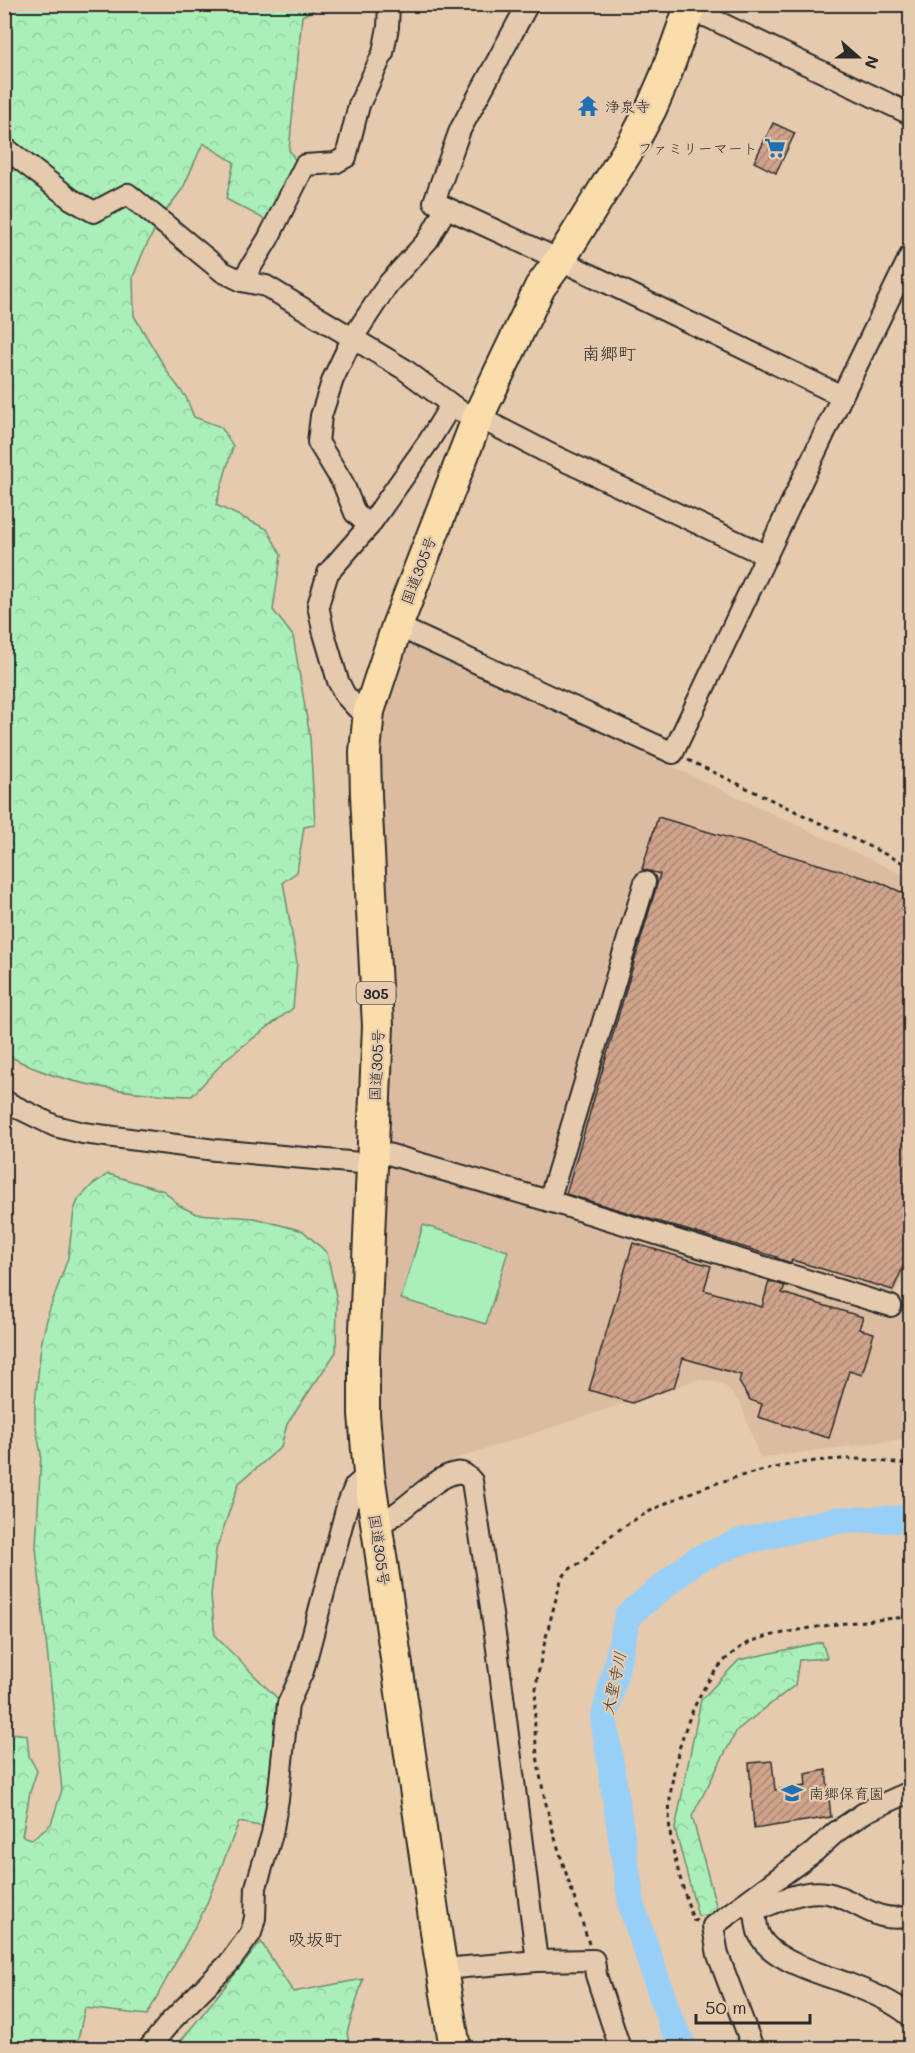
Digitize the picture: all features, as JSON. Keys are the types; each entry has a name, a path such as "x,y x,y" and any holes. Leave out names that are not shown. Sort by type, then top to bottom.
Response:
{"highway":[{"name":"国道305号","path":"456,2049 442,1969 369,1474 364,1414 371,1156 378,1026 366,795 365,752 369,711 464,411 634,141 665,77 690,8"}],"street":[{"path":"242,281 268,239 305,165 335,163 346,157 359,105 382,53 388,27 389,4"},
{"path":"528,4 460,130 434,202 842,396"},
{"path":"690,8 910,114"},
{"path":"4,147 71,199 94,212 128,194 223,272 242,281 266,286 404,369 464,411 767,556"},
{"path":"369,526 355,513 343,483 318,442 321,416 333,379 352,339 388,284 428,240 446,208"},
{"path":"397,626 673,753 910,256"},
{"path":"369,711 357,708 345,695 338,681 318,606 328,573 369,526 429,441 464,411"},
{"path":"549,1201 645,882"},
{"path":"4,1101 55,1126 83,1133 215,1150 371,1156 549,1201 891,1306"},
{"path":"377,1526 390,1520 440,1480 457,1472 465,1474 472,1481 496,1641 537,1961"},
{"path":"149,2049 171,2021 229,1963 251,1934 255,1918 256,1887 272,1834 278,1799 288,1704 303,1671 347,1506 355,1486 369,1474"},
{"path":"753,2049 718,1955 713,1926 748,1907 836,1832 867,1811 910,1792"},
{"path":"748,1907 809,1893 827,1893 876,1916 890,1918 910,1916"},
{"path":"748,1907 759,1935 766,1944 789,1961 881,1998 899,2007 910,2016"},
{"path":"442,1969 537,1961 594,1960 596,1975 620,2049"}],"path":[{"path":"673,753 910,866"},
{"path":"594,1960 566,1868 555,1841 537,1756 535,1711 537,1681 560,1583 566,1571 582,1562 597,1546 629,1523 661,1506 727,1479 766,1469 840,1459 910,1464"},
{"path":"713,1926 693,1920 670,1832 669,1803 679,1746 698,1699 712,1676 743,1645 759,1638 855,1621 910,1617"}],"shaded area":[{"path":"403,641 910,878 910,1261 894,1297 910,1305 910,1438 760,1458 741,1404 724,1384 699,1379 455,1459 387,1505 373,1352 376,776 381,706"}],"green space":[{"path":"4,5 323,5 302,16 289,150 298,164 270,222 226,199 234,162 203,143 183,188 162,216 133,277 134,316 170,376 186,397 194,417 221,427 233,446 216,505 267,529 281,555 273,610 293,636 310,737 315,825 304,827 297,872 283,882 297,963 293,1008 227,1058 192,1096 145,1093 95,1086 47,1073 5,1053"},
{"path":"108,1174 164,1191 180,1206 197,1214 254,1218 303,1231 327,1253 337,1301 336,1352 287,1424 281,1447 239,1483 216,1550 211,1596 215,1636 281,1702 265,1827 239,1822 205,1908 147,2015 85,2008 76,2048 5,2048 5,1732 27,1735 29,1756 37,1771 30,1792 22,1836 32,1839 51,1824 62,1790 36,1547 41,1454 35,1422 35,1404 41,1345 49,1311 68,1258 74,1211 78,1200 92,1185"},
{"path":"423,1225 508,1251 486,1324 401,1299"},
{"path":"822,1642 827,1658 799,1660 795,1685 737,1730 692,1816 718,1913 698,1916 675,1829 701,1700 739,1660"},
{"path":"261,1942 293,1992 363,1979 347,2033 350,2048 175,2048"}],"building":[{"name":"ファミリーマート","path":"773,123 795,133 776,173 754,162"},
{"path":"658,817 879,882 910,896 910,1251 893,1290 792,1260 791,1263 566,1194 660,874 642,869"},
{"path":"633,1243 711,1266 704,1290 762,1307 769,1281 785,1286 782,1293 863,1317 859,1329 874,1333 862,1375 849,1371 829,1438 758,1417 762,1404 750,1400 739,1382 741,1375 683,1358 674,1387 632,1403 589,1390"},
{"path":"772,1761 775,1790 806,1786 805,1774 826,1770 831,1817 754,1829 749,1763"}],"waterway":[{"name":"大聖寺川","path":"684,2048 670,2020 632,1907 604,1720 628,1615 696,1560 740,1542 838,1520 910,1519"}],"place":[{"name":"浄泉寺","path":"588,106"},
{"name":"ファミリーマート","path":"775,148"},
{"name":"南郷保育園","path":"792,1793"}],"district":[{"name":"南郷町","path":"609,353"},
{"name":"吸坂町","path":"315,1939"}]}
